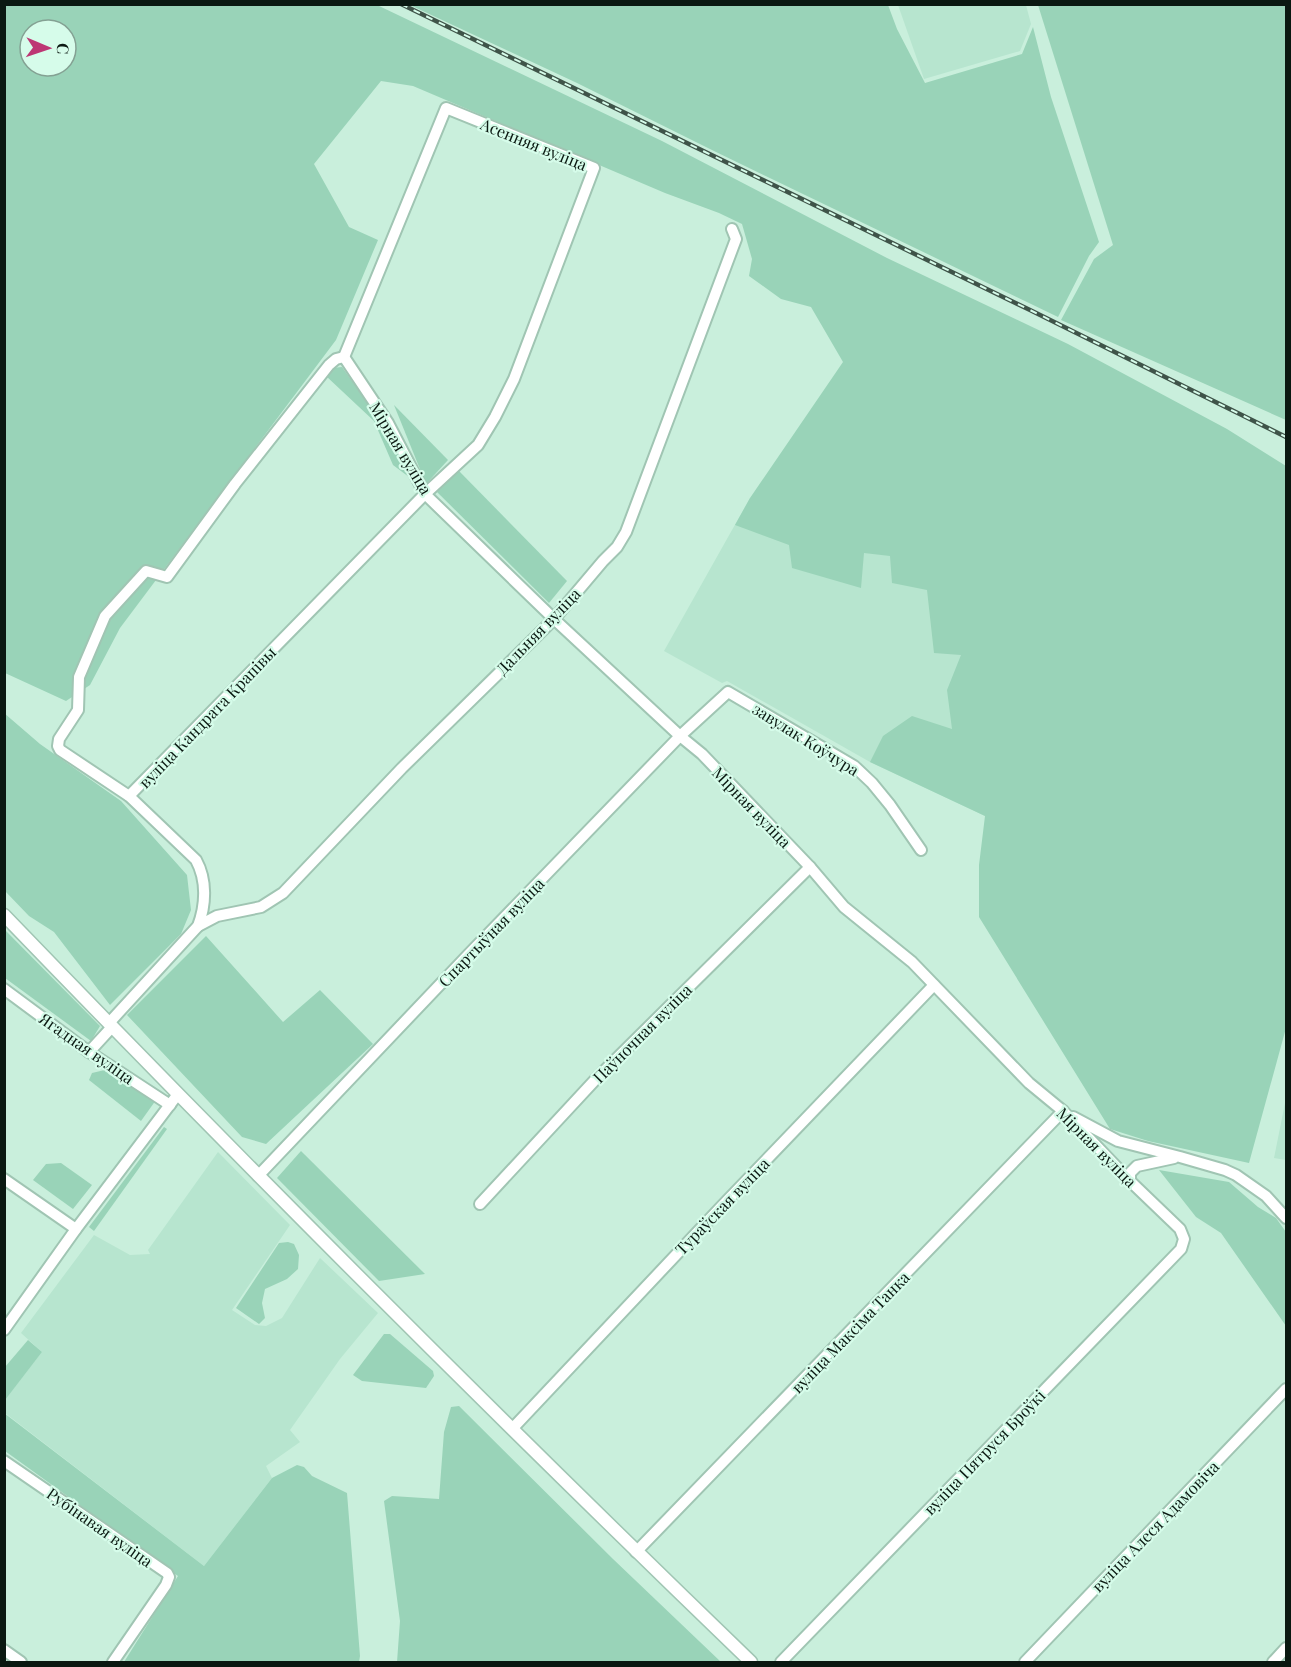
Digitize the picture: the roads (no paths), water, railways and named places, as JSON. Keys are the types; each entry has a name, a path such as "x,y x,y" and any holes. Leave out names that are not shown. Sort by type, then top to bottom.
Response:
{"main road":[{"path":"4,915 258,1176 512,1429 751,1662"}],"street":[{"name":"Асенняя вуліца","path":"344,357 446,108 594,168 514,379 495,417 478,445 425,494"},
{"name":"Дальняя вуліца","path":"198,926 217,915 261,907 283,893 402,768 554,619 603,561 617,548 626,532 736,239 732,229"},
{"name":"Мірная вуліца","path":"344,357 388,423 425,494 554,619 702,754 810,867 844,907 901,952 1029,1083 1063,1111 1180,1229 1184,1239"},
{"name":"вуліца Кандрата Крапівы","path":"344,357 336,359 329,365 235,484 167,578 146,571 105,616 79,677 78,710 59,739 60,750 129,796 425,494"},
{"name":"Спартыўная вуліца","path":"258,1176 680,736 728,692"},
{"name":"завулак Коўчура","path":"728,692 854,766 890,805 921,850"},
{"path":"89,1052 198,926 204,911 202,870 196,860 129,796"},
{"name":"Паўночная вуліца","path":"480,1204 595,1080 810,867"},
{"name":"Тураўская вуліца","path":"512,1429 934,985"},
{"name":"Ягадная вуліца","path":"4,989 89,1052 170,1105"},
{"path":"4,1330 76,1229 178,1094"},
{"path":"1063,1111 1118,1141 1236,1175 1266,1196 1287,1218"},
{"name":"вуліца Максіма Танка","path":"636,1551 1063,1111"},
{"path":"1130,1181 1131,1173 1137,1166 1180,1157"},
{"path":"4,1179 76,1229"},
{"name":"вуліца Пятруся Броўкі","path":"781,1662 1181,1249 1184,1239"},
{"name":"вуліца Алеся Адамовіча","path":"1024,1662 1287,1389"},
{"name":"Рубінавая вуліца","path":"4,1461 167,1573 169,1577 166,1585 113,1662"},
{"path":"1273,1662 1287,1648"},
{"path":"4,1650 21,1662"}],"railway":[{"path":"401,4 1286,437"}]}
